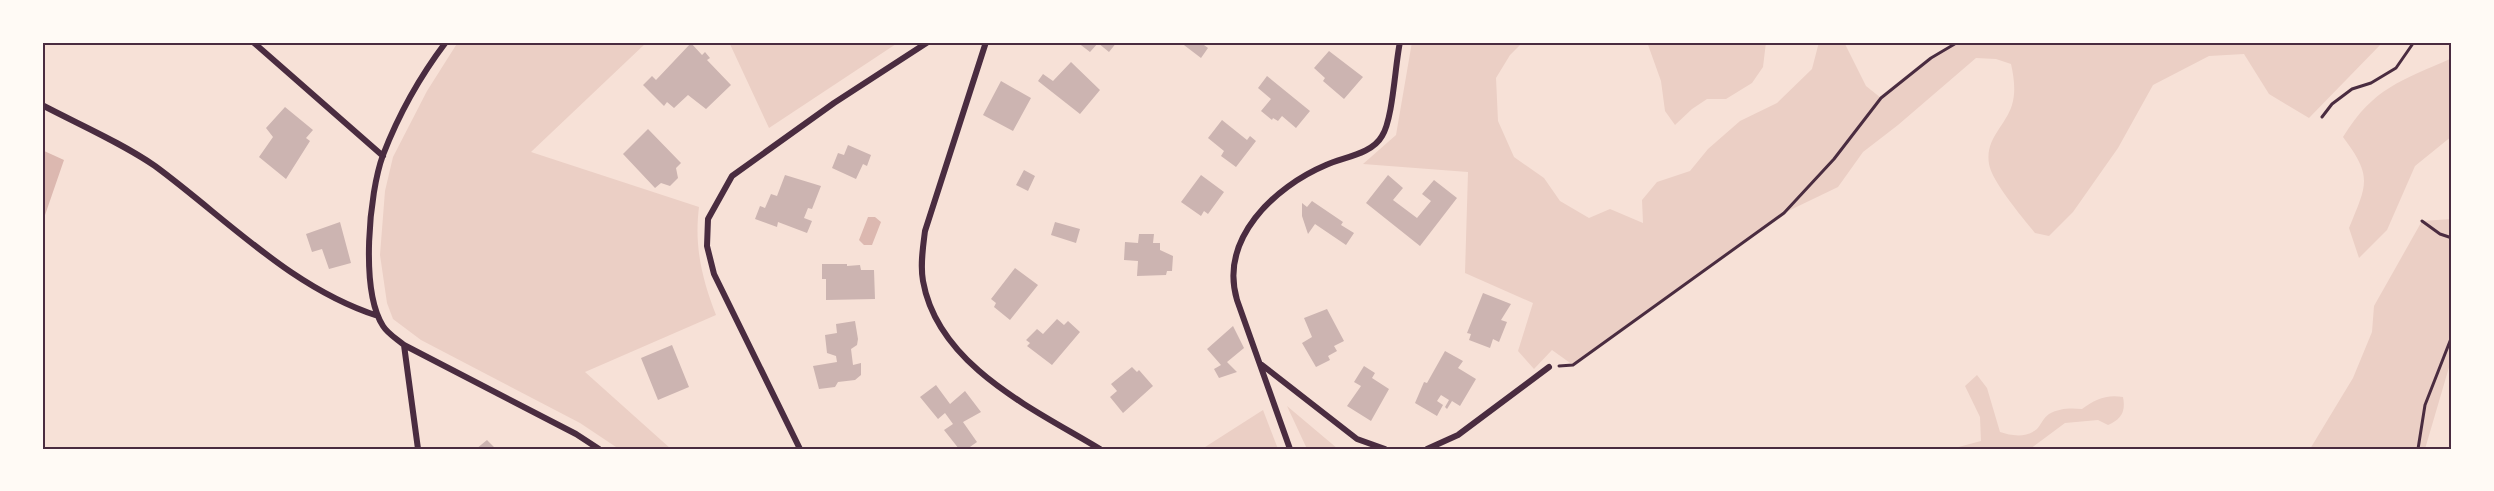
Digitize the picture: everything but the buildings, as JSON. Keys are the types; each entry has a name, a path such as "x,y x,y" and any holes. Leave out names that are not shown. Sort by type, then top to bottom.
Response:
{"street":[{"path":"253,42 383,156"},
{"path":"446,42 412,96 383,156 370,222 372,284 378,316 384,328 404,345 576,434 599,449"},
{"path":"800,449 714,274 707,246 708,219 732,177 834,103 928,42"},
{"path":"986,42 925,231 922,256 923,282 935,313 948,337 983,375 1100,449"},
{"path":"1290,449 1232,282 1233,260 1242,236 1271,201 1297,179 1356,155 1382,138 1388,124 1400,42"},
{"path":"42,105 153,165 252,244 321,292 378,316"},
{"path":"404,345 418,449"},
{"path":"1262,364 1357,440 1385,449"},
{"path":"1427,449 1458,435 1549,367"}],"path":[{"path":"1549,367 1573,365 1784,213 1834,159 1881,98 1931,58 1958,42"},
{"path":"2322,117 2332,104 2352,89 2371,83 2396,68 2414,42"},
{"path":"2422,221 2440,234 2452,238"},
{"path":"2418,449 2426,405 2452,336"}],"shaded area":[{"path":"458,42 647,42 531,152 699,207 700,262 716,315 585,372 671,449 619,449 580,423 421,340 393,319 387,303 380,255 385,191 393,157 427,91"},
{"path":"729,42 899,42 769,128"},
{"path":"1412,42 1523,42 1510,55 1496,78 1498,121 1514,157 1544,178 1560,201 1589,218 1610,209 1643,223 1642,200 1657,182 1690,171 1708,149 1740,121 1777,103 1812,69 1819,42 1844,42 1866,86 1881,98 1931,58 1958,42 2383,42 2309,118 2269,94 2244,54 2209,56 2153,85 2118,148 2073,212 2049,236 2035,233 2002,190 1989,164 1990,147 2012,105 2014,84 2011,64 1996,59 1976,58 1863,152 1838,187 1784,213 1573,365 1552,350 1534,369 1518,351 1533,303 1465,273 1468,172 1363,164 1396,135"},
{"path":"1647,42 1766,42 1763,67 1752,83 1726,99 1707,99 1675,125 1665,111 1661,81"},
{"path":"2452,58 2452,136 2415,166 2387,230 2359,258 2349,228 2363,190 2363,172 2343,137 2366,107 2390,87"},
{"path":"42,150 64,160 44,218 42,218"},
{"path":"868,217 875,217 881,222 872,245 864,245 859,240"},
{"path":"2452,219 2452,357 2425,449 2310,449 2353,378 2372,332 2374,306 2422,221"},
{"path":"1977,375 1987,388 2000,432 2014,435 2028,434 2037,429 2045,417 2053,412 2082,409 2106,397 2123,397 2124,407 2119,417 2108,425 2098,420 2065,423 2030,449 1951,449 1981,441 1980,417 1965,386"},
{"path":"1287,406 1338,449 1307,449"},
{"path":"1263,410 1278,449 1202,449"}]}
